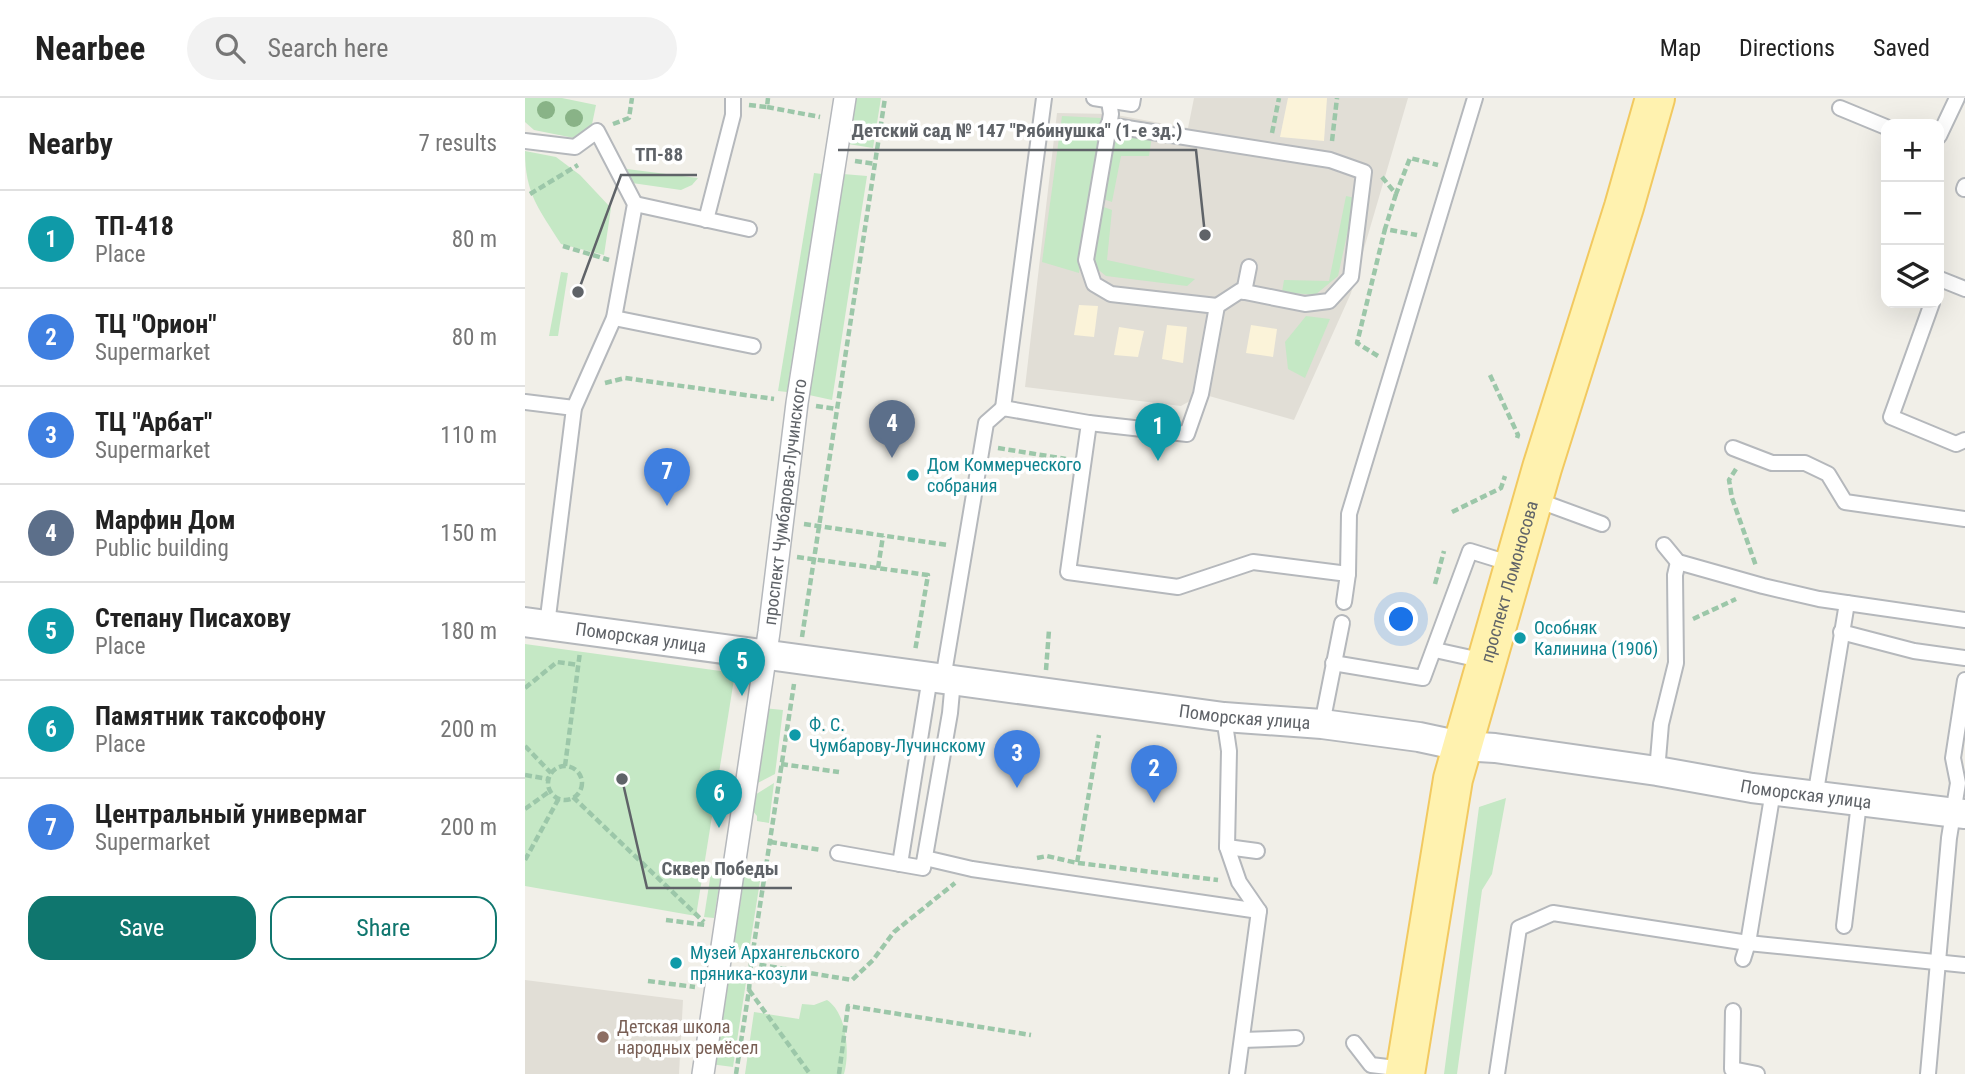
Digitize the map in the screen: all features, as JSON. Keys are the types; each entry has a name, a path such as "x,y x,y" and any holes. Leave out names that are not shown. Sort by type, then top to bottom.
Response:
{"main road":[{"name":"проспект Ломоносова","path":"1405,1072 1453,779 1461,746 1472,718 1485,661 1515,565 1519,487 1629,208 1655,98"}],"street":[{"name":"проспект Чумбарова-Лучинского","path":"703,1074 766,653 797,403 845,98"},
{"name":"Поморская улица","path":"536,624 935,672 1224,717 1322,724 1419,737 1461,746 1495,748 1657,771 1815,797 1959,813"}],"lane":[{"path":"706,219 733,115 733,98"},
{"path":"900,864 935,672 966,548 986,423 1003,408 1044,98"},
{"path":"1094,98 1132,104 1133,98"},
{"path":"1344,602 1348,574 1349,514 1475,98"},
{"path":"1944,125 1957,98"},
{"path":"1108,125 1329,160 1364,172 1351,277 1329,301 1305,304 1240,291 1217,306 1111,294 1094,284 1086,260 1108,125 1111,114 1109,100"},
{"path":"1840,108 1881,125"},
{"path":"525,141 575,147 597,131 635,204 614,318 574,408 536,624"},
{"path":"635,204 749,229"},
{"path":"1244,292 1249,267"},
{"path":"1944,281 1965,289"},
{"path":"1003,408 1089,423 1187,434 1201,394 1217,306"},
{"path":"1930,308 1891,417 1956,444 1965,440"},
{"path":"614,318 753,346"},
{"path":"525,402 574,408"},
{"path":"1089,423 1068,572 1178,587 1253,562 1348,574"},
{"path":"1733,448 1772,463 1805,463 1817,468 1828,474 1845,502 1965,519"},
{"path":"1519,487 1602,524"},
{"path":"1664,545 1678,562 1763,586 1847,603 1965,620"},
{"path":"1333,663 1423,678 1470,551 1515,565"},
{"path":"1657,771 1661,724 1676,663 1675,575 1678,562"},
{"path":"1815,797 1847,603"},
{"path":"1322,724 1342,623"},
{"path":"1841,632 1913,651 1965,659"},
{"path":"1435,650 1485,661"},
{"path":"838,853 923,868 950,713 935,672"},
{"path":"1928,1074 1938,962 1959,813 1958,783 1953,758 1965,680"},
{"path":"1224,717 1229,751 1227,847 1239,882 1259,911 1237,1074"},
{"path":"1743,959 1748,943 1773,791"},
{"path":"1844,926 1859,803"},
{"path":"1227,847 1257,851"},
{"path":"925,858 972,869 1259,911"},
{"path":"1497,1074 1519,928 1553,913 1748,943 1965,965"},
{"path":"1733,1012 1732,1069 1757,1074"},
{"path":"1242,1040 1296,1038"},
{"path":"1354,1043 1371,1065 1405,1072"}],"path":[{"path":"597,131 629,118 632,98"},
{"path":"802,637 885,98"},
{"path":"1269,151 1279,98"},
{"path":"1329,160 1337,98"},
{"path":"767,107 820,117"},
{"path":"530,194 605,147"},
{"path":"1393,366 1357,342 1385,229 1410,158 1453,169"},
{"path":"1364,172 1383,178 1396,194"},
{"path":"1385,229 1432,239"},
{"path":"563,246 623,264"},
{"path":"1490,375 1518,435 1513,448"},
{"path":"601,384 625,378 774,399"},
{"path":"994,447 1072,460"},
{"path":"1674,629 1763,586 1732,498 1729,480 1737,468 1752,455"},
{"path":"1452,512 1501,488 1519,487"},
{"path":"782,521 966,548"},
{"path":"878,568 883,536"},
{"path":"1434,589 1444,551"},
{"path":"779,556 813,558 928,575 935,672"},
{"path":"1045,671 1049,630"},
{"path":"565,766 581,644"},
{"path":"525,688 557,662 578,665"},
{"path":"736,1074 796,676"},
{"path":"1077,863 1100,735"},
{"path":"525,746 550,776 550,791 559,799 573,797 580,790 581,778 573,768 557,768 550,776"},
{"path":"781,764 839,772"},
{"path":"525,775 550,776"},
{"path":"525,809 550,791"},
{"path":"573,797 707,925 720,958 751,964 852,980 873,960 894,932 972,869"},
{"path":"525,860 559,799"},
{"path":"770,842 838,853"},
{"path":"1025,860 1048,856 1077,863 1239,882"},
{"path":"666,919 707,925"},
{"path":"648,981 716,990"},
{"path":"749,990 810,1074"},
{"path":"838,1074 848,1006 1031,1034"}],"shaded area":[{"path":"1194,98 1408,98 1351,293 1294,420 1202,394 1181,406 1025,387 1057,113 1111,114 1188,128"},
{"name":"Детская школа народных ремёсел","path":"525,980 683,1000 679,1074 525,1074"}],"green space":[{"path":"525,98 562,98 596,105 591,129 579,139 534,130 525,122"},
{"path":"855,98 881,98 873,148 848,144"},
{"path":"1062,116 1101,118 1079,273 1042,262"},
{"path":"1114,129 1152,136 1149,156 1121,156 1112,202 1100,198"},
{"path":"525,151 556,157 580,175 611,208 604,255 561,244 540,211 531,190"},
{"path":"611,168 698,178 692,185 681,190 618,181 610,175"},
{"path":"814,173 822,174 787,392 778,391"},
{"path":"843,174 867,176 832,400 809,395"},
{"path":"1346,196 1355,198 1338,276 1315,295 1282,292 1284,280 1329,281"},
{"path":"1101,206 1112,210 1107,260 1195,279 1187,286 1106,276 1095,267 1092,247"},
{"path":"561,272 568,273 558,336 549,336"},
{"path":"1306,316 1330,319 1305,378 1288,369 1285,342"},
{"path":"525,644 735,673 696,916 525,886"},
{"path":"763,708 783,710 775,774 752,786 756,758 762,758 765,733"},
{"path":"774,783 769,823 757,821 750,798"},
{"path":"1506,798 1492,874 1482,890 1457,1074 1444,1074 1479,807"},
{"path":"713,860 723,861 714,918 704,917"},
{"path":"740,860 760,881 749,951 727,948 732,918 738,918 743,886 736,884"},
{"path":"724,979 746,982 733,1067 710,1064 714,1039 720,1039 724,1008 720,1007"},
{"path":"827,1000 834,1006 843,1024 847,1045 844,1074 745,1074 754,1012 799,1019 802,1004 814,1005"}],"sand":[{"path":"1288,98 1327,98 1324,141 1280,137"},
{"path":"1079,305 1098,306 1094,337 1074,335"},
{"path":"1167,325 1187,327 1183,363 1162,359"},
{"path":"1251,325 1277,329 1273,357 1246,353"},
{"path":"1119,327 1144,331 1138,357 1114,355"}],"place":[{"name":"Детский сад № 147 \"Рябинушка\" (1-е зд.)","path":"1205,235"},
{"name":"ТП-88","path":"578,292"},
{"name":"Марфин Дом","path":"892,458"},
{"name":"ТП-418","path":"1158,461"},
{"name":"Дом Коммерческого собрания","path":"913,475"},
{"name":"Центральный универмаг","path":"667,506"},
{"name":"Особняк Калинина (1906)","path":"1520,638"},
{"name":"Степану Писахову","path":"742,696"},
{"name":"Ф. С. Чумбарову-Лучинскому","path":"795,735"},
{"name":"Сквер Победы","path":"622,779"},
{"name":"ТЦ \"Арбат\"","path":"1017,788"},
{"name":"ТЦ \"Орион\"","path":"1154,803"},
{"name":"Памятник таксофону","path":"719,828"},
{"name":"Музей Архангельского пряника-козули","path":"676,963"},
{"name":"Детская школа народных ремёсел","path":"603,1037"}]}
